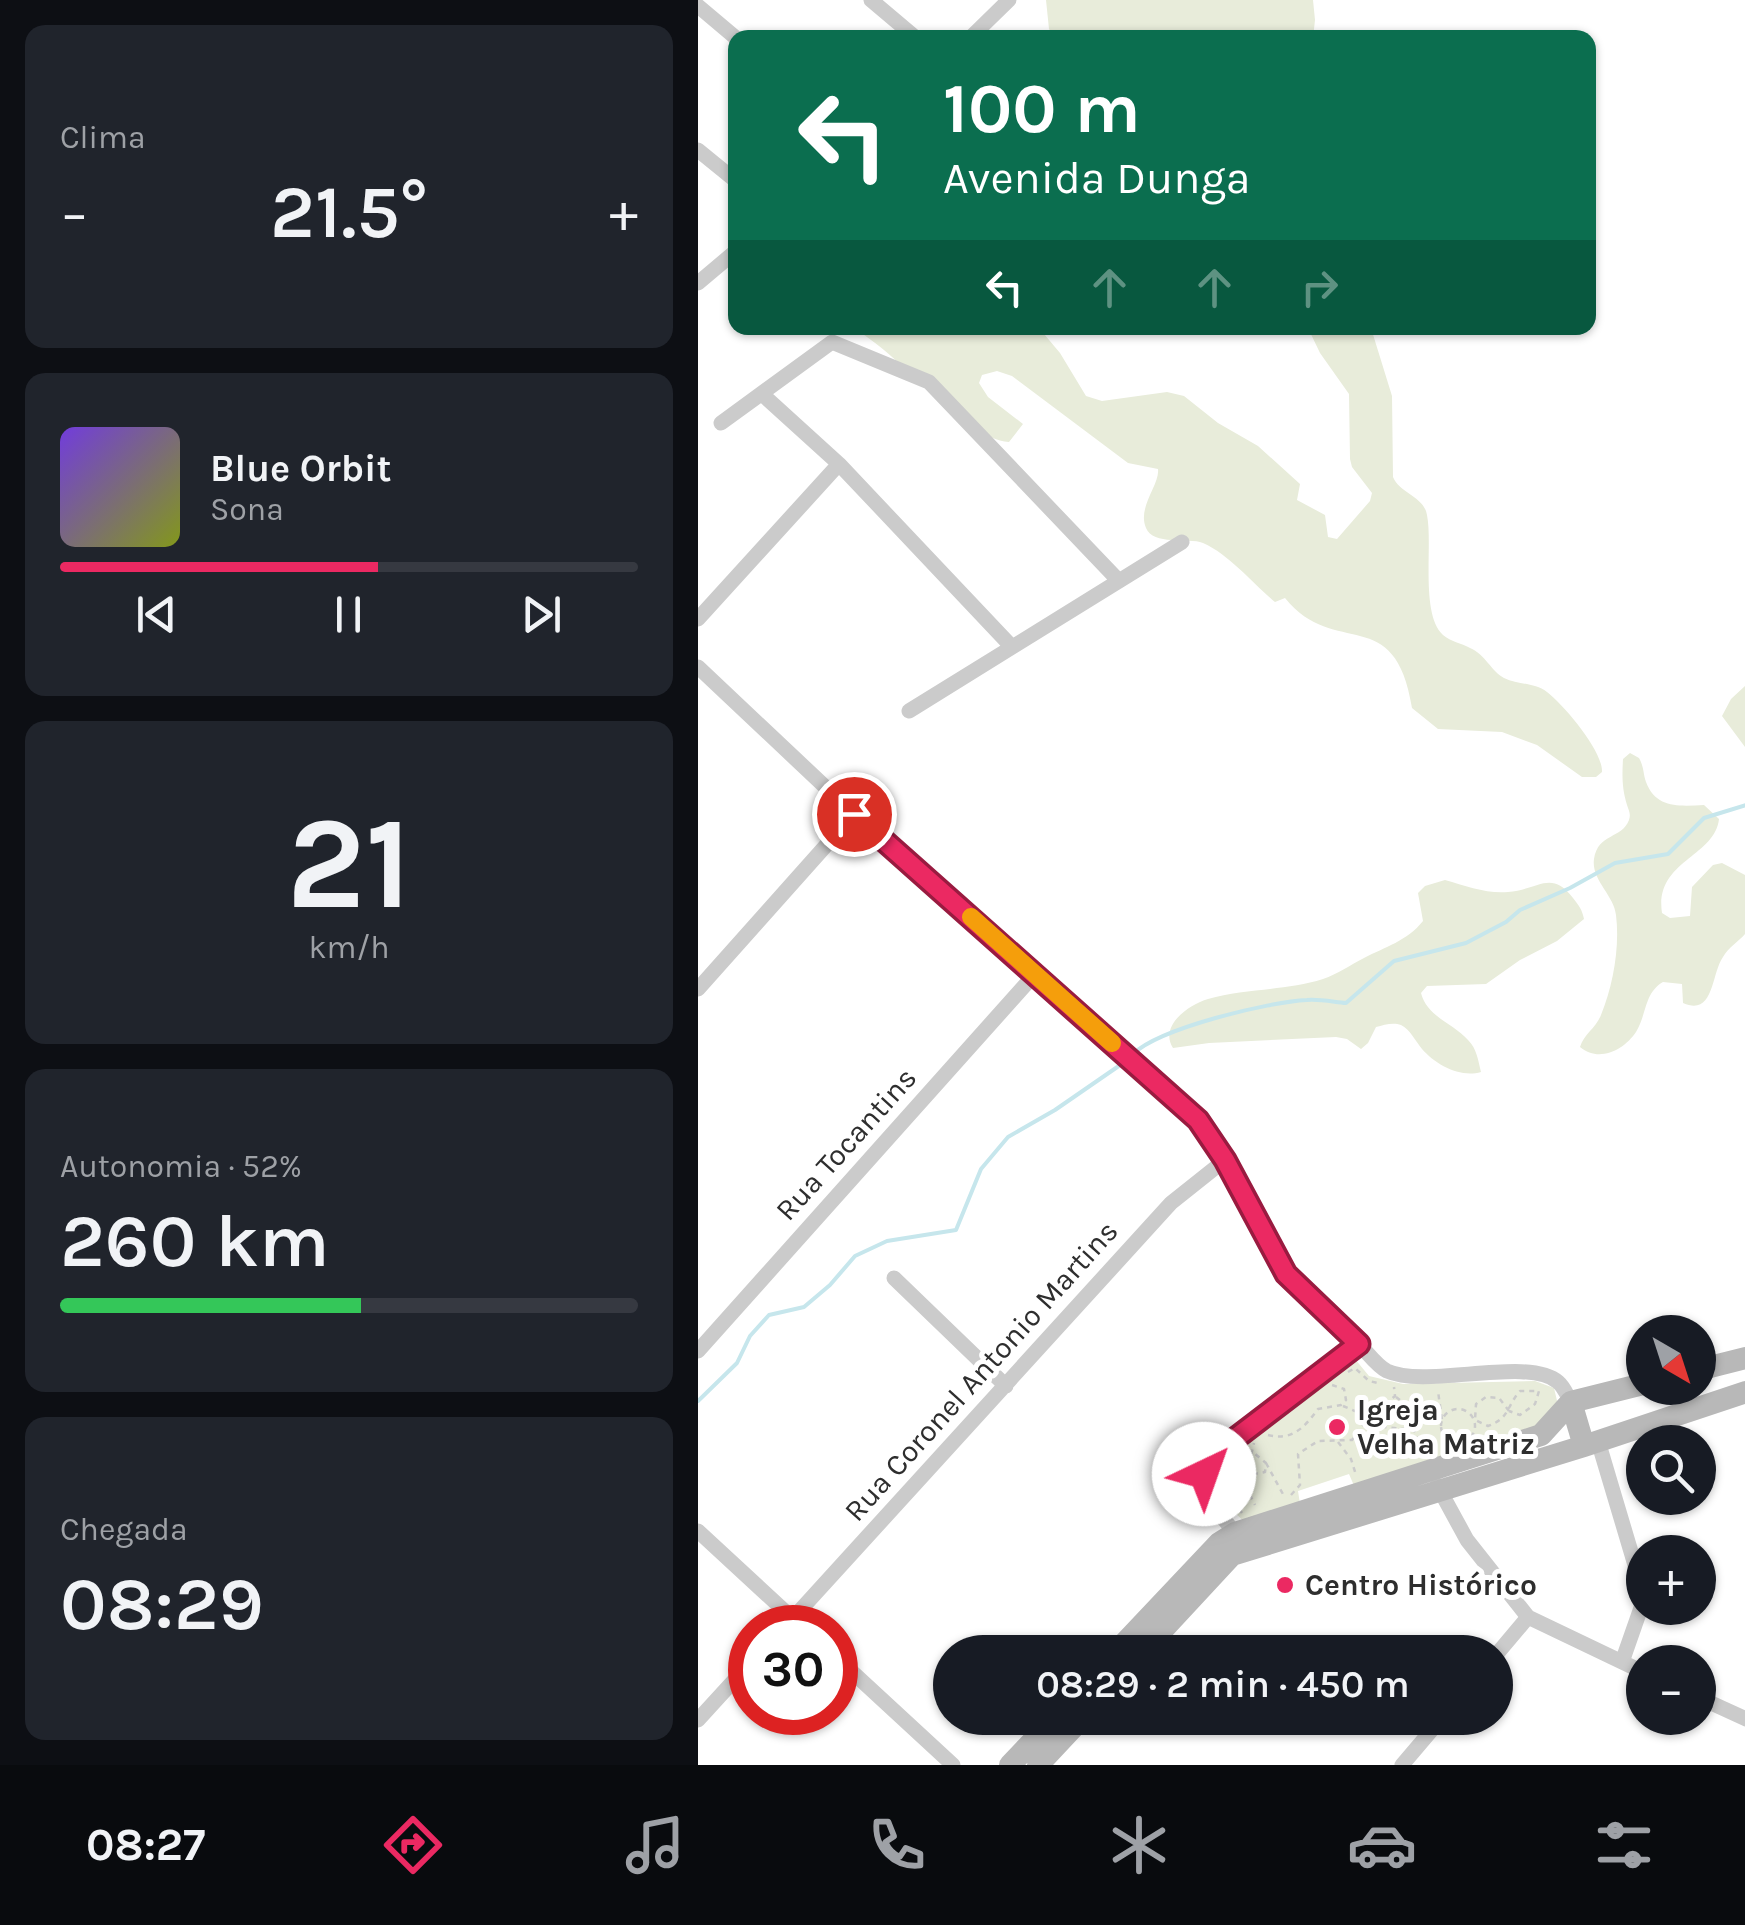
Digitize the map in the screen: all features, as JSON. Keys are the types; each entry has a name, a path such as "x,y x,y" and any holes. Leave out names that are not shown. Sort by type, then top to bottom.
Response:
{"street":[{"path":"872,0 907,30"},
{"path":"978,30 1009,0"},
{"path":"698,6 728,31"},
{"path":"698,150 728,174"},
{"path":"698,283 728,258"},
{"path":"720,424 832,342 929,382 1119,581"},
{"path":"762,394 839,464 1012,647"},
{"path":"698,619 839,464"},
{"path":"909,711 1182,542"},
{"path":"698,667 854,814 1198,1120 1225,1160 1286,1274 1386,1371 1410,1376 1522,1373 1548,1376 1558,1382 1591,1444 1626,1544"},
{"path":"698,989 854,814"},
{"name":"Rua Tocantins","path":"698,1351 1035,974"},
{"name":"Rua Coronel Antonio Martins","path":"810,1605 1170,1203 1225,1160"},
{"path":"894,1278 1006,1386"},
{"path":"1233,1537 1204,1492 1204,1474 1215,1454 1359,1344"},
{"path":"1716,1366 1746,1358"},
{"path":"1133,1635 1233,1537 1432,1475 1541,1435 1571,1402 1626,1388"},
{"path":"1432,1475 1591,1444 1746,1392"},
{"path":"1432,1475 1467,1540 1528,1617 1626,1664"},
{"path":"698,1531 774,1605"},
{"path":"1155,1635 1233,1537"},
{"path":"1513,1635 1528,1617"},
{"path":"1622,1662 1635,1625"},
{"path":"858,1677 952,1765"},
{"path":"698,1720 728,1688"},
{"path":"1716,1705 1746,1719"},
{"path":"1010,1765 1038,1735"},
{"path":"1038,1765 1066,1735"},
{"path":"1402,1765 1428,1735"}],"path":[{"path":"1341,1406 1346,1400 1344,1389 1330,1384 1355,1368 1369,1382 1381,1383"},
{"path":"1394,1385 1395,1396 1423,1418 1442,1420 1457,1408 1470,1413 1475,1420 1488,1426 1501,1421 1509,1411 1511,1401 1520,1391 1540,1391 1535,1404 1520,1415 1509,1411 1499,1398 1486,1397 1476,1404 1475,1420 1471,1437 1458,1443 1445,1436 1442,1420 1436,1382"},
{"path":"1252,1452 1266,1463 1285,1498 1300,1485 1298,1454 1318,1441 1352,1440 1362,1425 1395,1396"},
{"path":"1275,1426 1265,1433 1273,1437 1290,1436 1301,1430 1318,1410 1341,1406 1357,1412 1362,1425"},
{"path":"1414,1430 1423,1418"},
{"path":"1362,1425 1414,1430"},
{"path":"1414,1430 1432,1475"},
{"path":"1233,1537 1228,1494 1241,1477 1255,1442 1243,1451"},
{"path":"1338,1442 1351,1459 1357,1480"},
{"path":"1241,1477 1264,1472 1266,1463"},
{"path":"1241,1477 1257,1515"}],"green space":[{"path":"1046,0 1313,0 1315,20 1314,30 1049,29"},
{"path":"863,335 1045,335 1086,396 1102,401 1167,392 1184,396 1218,423 1258,446 1300,484 1297,500 1325,515 1328,537 1337,539 1370,501 1372,493 1350,459 1349,394 1311,335 1373,335 1392,396 1393,477 1421,503 1427,515 1429,596 1436,625 1446,637 1480,654 1504,678 1537,687 1554,698 1590,741 1602,772 1596,777 1582,777 1537,745 1502,732 1438,729 1412,708 1404,675 1392,654 1378,643 1324,626 1304,616 1285,598 1275,602 1232,562 1203,543 1150,534 1144,512 1158,469 1128,463 1012,376 997,371 982,375 979,383 988,397 1023,424 1009,442 991,437 952,411"},
{"path":"1745,686 1745,747 1722,716 1731,699"},
{"path":"1630,753 1639,758 1646,782 1656,797 1670,804 1704,805 1719,819 1707,842 1667,882 1662,913 1670,918 1690,916 1692,887 1713,865 1722,863 1745,875 1745,934 1723,957 1710,992 1701,1004 1683,1003 1682,984 1663,982 1652,992 1631,1038 1618,1049 1595,1054 1580,1047 1605,1004 1614,966 1617,927 1614,908 1596,874 1594,859 1600,845 1629,820 1622,771 1623,759"},
{"path":"1445,880 1500,892 1551,883 1565,889 1584,919 1557,941 1486,984 1427,986 1421,993 1435,1014 1471,1043 1481,1072 1457,1072 1441,1065 1407,1029 1395,1024 1376,1027 1361,1049 1336,1037 1173,1048 1173,1024 1184,1011 1200,1002 1323,979 1403,939 1423,921 1418,893 1425,886"},
{"path":"1355,1359 1369,1376 1403,1384 1535,1381 1554,1388 1558,1405 1537,1428 1355,1488 1349,1474 1298,1491 1300,1504 1245,1523 1216,1487 1216,1471 1221,1462"}],"waterway":[{"path":"1133,1054 1166,1035 1242,1011 1307,1000 1346,1003 1394,961 1466,943 1520,910 1615,863 1668,854 1704,818 1746,805"},
{"path":"698,1401 737,1363 750,1336 769,1315 804,1307 855,1256 887,1241 956,1230 981,1169 1008,1137 1126,1061"}],"slow traffic":[{"path":"971,917 1112,1043"}],"place":[{"name":"Igreja Velha Matriz","path":"1337,1427"},
{"name":"Centro Histórico","path":"1285,1585"}],"route":[{"path":"854,814 1198,1120 1225,1160 1286,1274 1359,1344 1215,1454 1204,1474"}]}
